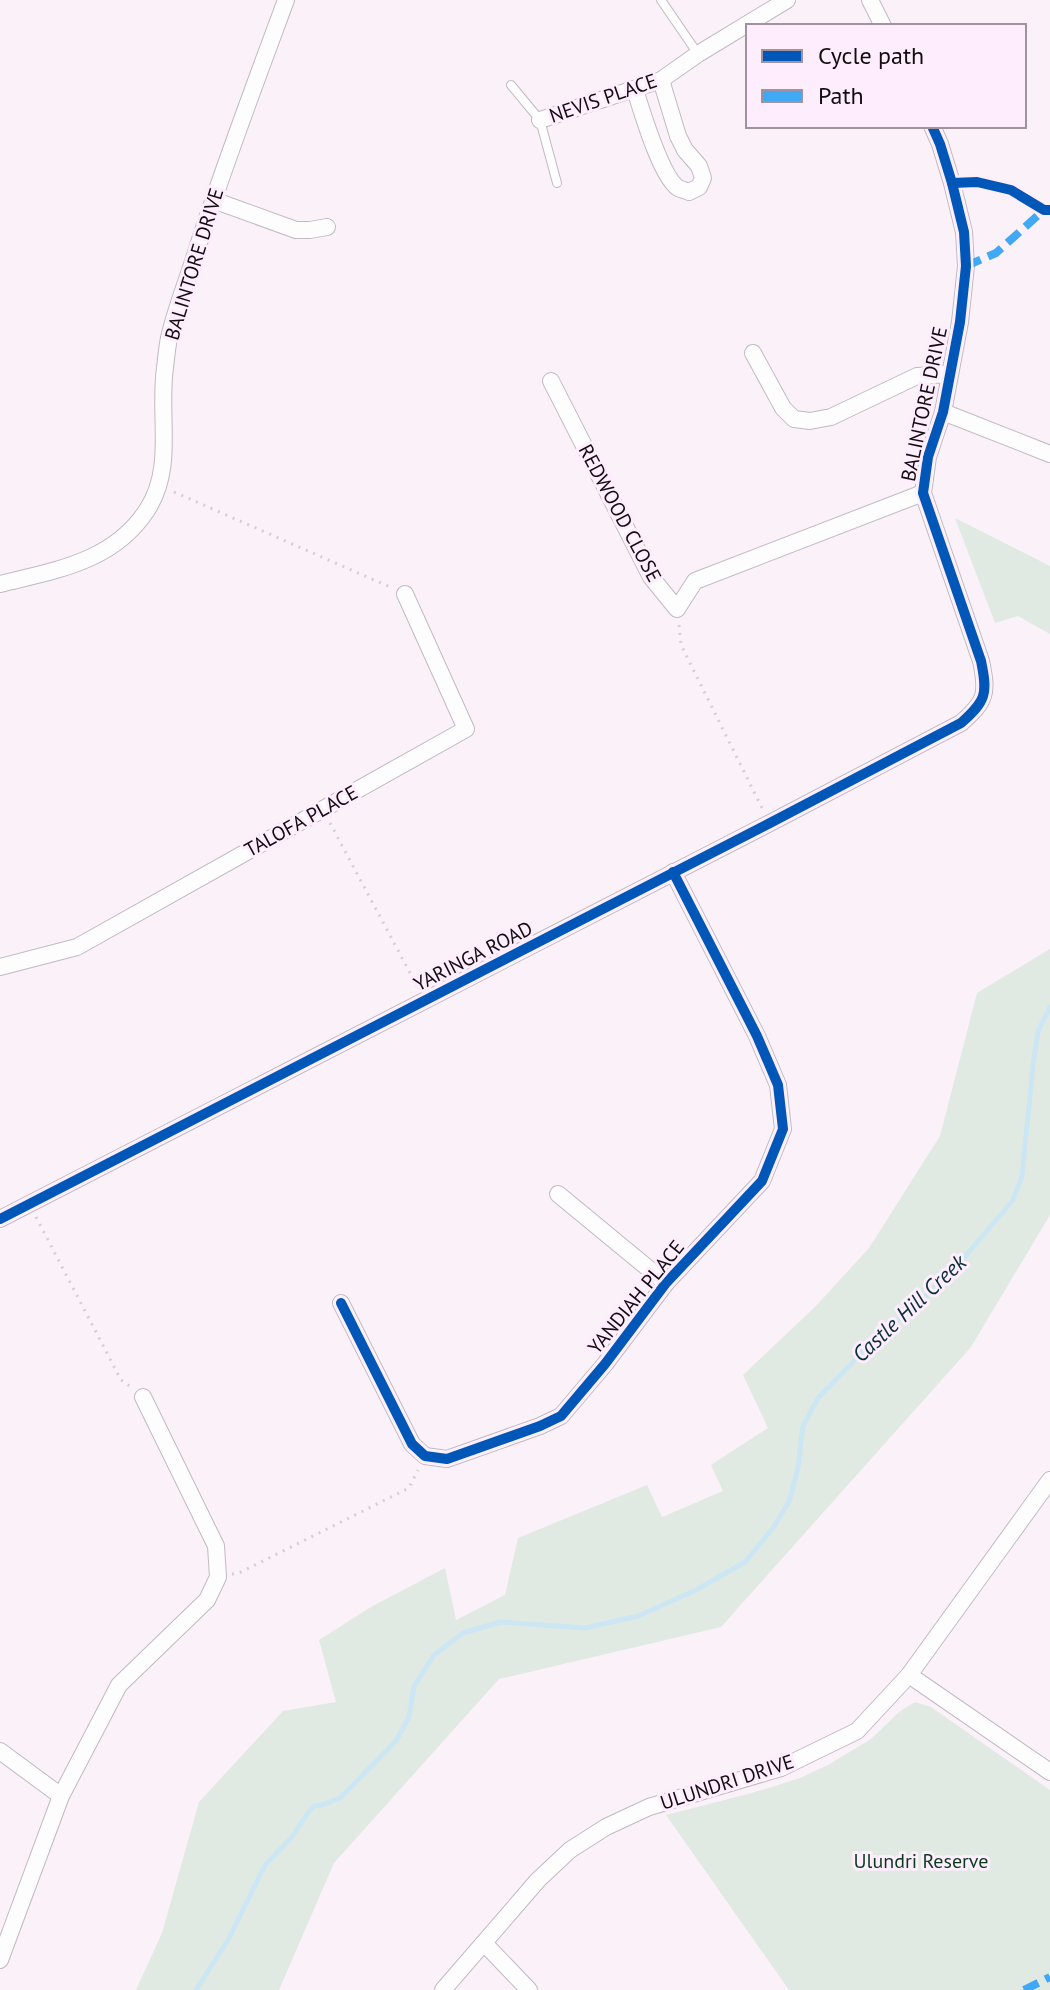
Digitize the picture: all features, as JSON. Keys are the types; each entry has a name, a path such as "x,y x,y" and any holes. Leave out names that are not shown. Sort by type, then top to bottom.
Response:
{"street":[{"name":"BALINTORE DRIVE","path":"0,584 79,564 108,550 131,531 148,509 159,485 165,449 163,382 169,338 213,200 286,0"},
{"name":"NEVIS PLACE","path":"747,24 787,0"},
{"path":"870,0 882,24"},
{"name":"NEVIS PLACE","path":"540,120 661,80 746,25"},
{"path":"635,90 652,140 670,179 679,189 689,192 699,187 703,178 699,166 678,136 661,80"},
{"name":"BALINTORE DRIVE","path":"933,128 952,183 964,232 966,266 960,322 943,412 928,457 923,493 981,661 986,685 979,707 961,723"},
{"path":"213,200 296,230 327,227"},
{"path":"753,353 783,408 794,419 810,421 831,417 917,376 949,374"},
{"name":"REDWOOD CLOSE","path":"551,381 651,577 677,609 695,581 923,493"},
{"path":"943,412 1050,454"},
{"name":"TALOFA PLACE","path":"0,967 77,947 466,729 405,594"},
{"name":"YARINGA ROAD","path":"0,1219 961,723"},
{"name":"YANDIAH PLACE","path":"425,1456 447,1459 561,1416 666,1283 762,1181 783,1129 778,1085 757,1036 673,872"},
{"path":"558,1194 666,1283"},
{"path":"341,1303 412,1444 425,1456"},
{"path":"0,1960 61,1796 119,1685 207,1600 218,1577 216,1546 143,1397"},
{"name":"ULUNDRI DRIVE","path":"443,1990 538,1880 570,1850 606,1827 649,1807 781,1768 857,1731 909,1675 1050,1480"},
{"path":"909,1675 1050,1772"},
{"path":"0,1751 61,1796"},
{"path":"484,1943 529,1990"}],"lane":[{"path":"661,0 698,54"},
{"name":"NEVIS PLACE","path":"511,85 540,120 557,183"}],"path":[{"path":"159,485 405,594"},
{"path":"677,609 681,645 770,823"},
{"path":"322,809 425,1001"},
{"path":"29,1204 121,1380 143,1397"},
{"path":"218,1577 239,1573 409,1488 425,1456"}],"green space":[{"path":"955,518 1050,566 1050,634 1018,616 995,623"},
{"path":"1050,949 1050,1215 971,1347 721,1627 499,1679 334,1863 279,1990 136,1990 162,1933 199,1802 283,1711 336,1702 319,1640 371,1607 445,1568 456,1620 505,1595 518,1538 647,1485 662,1517 723,1491 711,1465 768,1428 743,1375 816,1306 869,1248 940,1136 977,993"},
{"name":"Ulundri Reserve","path":"915,1702 931,1707 1050,1790 1050,1990 789,1990 666,1815 800,1778 871,1739 899,1712"}],"waterway":[{"name":"Castle Hill Creek","path":"196,1990 228,1940 265,1865 293,1836 314,1806 340,1798 396,1741 409,1717 414,1686 434,1655 463,1633 500,1622 585,1628 638,1616 696,1590 745,1562 773,1528 789,1502 798,1468 803,1426 818,1398 874,1337 914,1308 963,1259 1013,1200 1022,1176 1038,1031 1050,1007"}],"marked path":[{"path":"966,266 996,253 1044,210"},
{"path":"1024,1990 1050,1977"}],"cycle path":[{"path":"0,1219 770,823 961,723 976,709 984,689 981,661 923,493 928,457 943,412 960,322 966,266 964,232 952,183 933,128"},
{"path":"952,183 977,182 1011,190 1044,210 1050,210"},
{"path":"341,1303 412,1444 425,1456 447,1459 561,1416 666,1283 762,1181 783,1129 778,1085 757,1036 673,872"}]}
